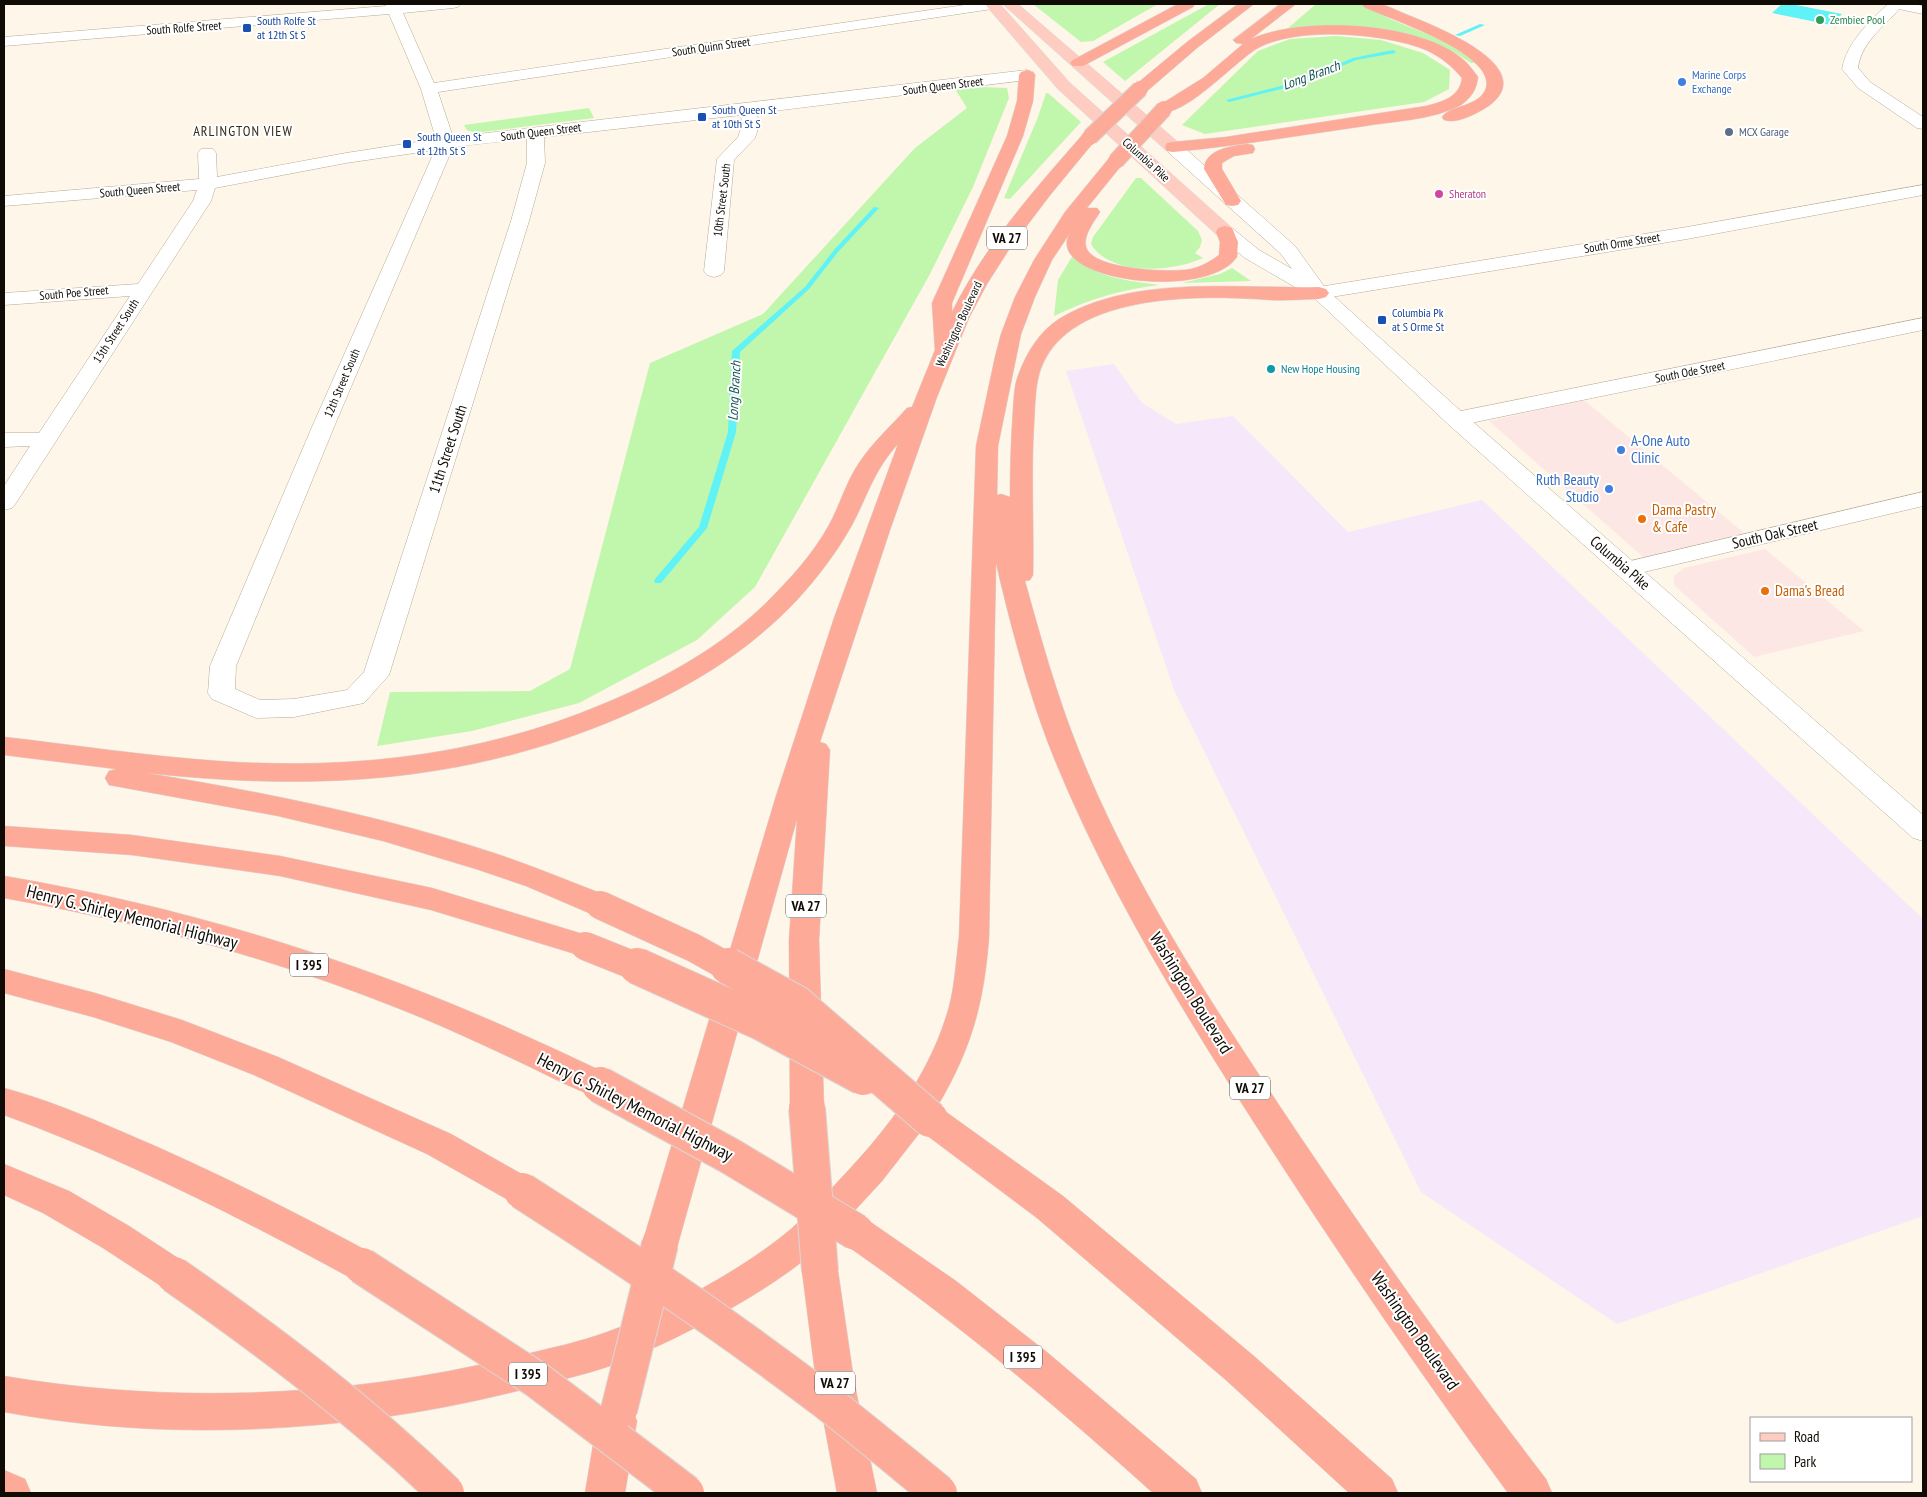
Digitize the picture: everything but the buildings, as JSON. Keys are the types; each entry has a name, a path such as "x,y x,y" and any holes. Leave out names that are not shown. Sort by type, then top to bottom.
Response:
{"highway":[{"path":"1078,63 1188,4"},
{"name":"Washington Boulevard","path":"820,704 864,570 924,403 975,287 998,251 1039,197 1090,137 1140,89 1192,45 1247,4"},
{"name":"VA 27","path":"1020,606 1003,536 1000,488 1001,379 1011,334 1026,297 1043,260 1074,212 1116,160 1164,109 1217,60 1289,4"},
{"path":"1232,201 1213,165 1214,160 1227,153 1443,119 1473,108 1492,92 1495,76 1488,65 1476,54 1460,44 1369,4"},
{"path":"1164,109 1208,81 1253,44 1270,37 1292,33 1358,31 1412,41 1438,50 1452,58 1462,66 1470,77 1468,89 1458,100 1427,111 1220,142 1173,147"},
{"path":"945,352 942,303 1018,130 1025,101 1027,75"},
{"path":"1116,160 1075,242 1080,252 1092,262 1114,271 1147,276 1170,277 1192,274 1210,269 1228,257 1230,248 1225,232"},
{"path":"1020,606 1023,534 1022,431 1026,385 1028,374 1037,353 1052,335 1075,319 1101,308 1153,296 1256,292 1270,294 1319,293"},
{"path":"4,1394 141,1412 206,1412 346,1403 421,1393 489,1381 617,1346 692,1311 742,1282 799,1244 869,1172 906,1129 943,1064 965,1008 974,938 987,446 1001,379"},
{"path":"4,746 119,761 208,769 345,772 404,767 458,758 538,738 579,725 654,693 685,676 740,639 764,619 802,581 816,563 840,525 869,465 924,403"},
{"name":"Washington Boulevard","path":"1020,606 1043,693 1060,741 1083,797 1147,922 1191,996 1320,1194 1416,1333 1532,1493"},
{"path":"605,1493 619,1410 660,1244 772,855 820,704"},
{"name":"VA 27","path":"820,704 808,849 804,940 807,1108 820,1271 835,1381 857,1493"},
{"path":"4,763 165,785 235,798 361,826 480,859 538,879 694,948 797,1004 930,1118 1050,1207 1241,1369 1378,1493"},
{"path":"4,836 132,845 280,866 432,899 585,946 721,1001 776,1027 930,1118"},
{"name":"Henry G. Shirley Memorial Highway","path":"4,887 92,904 176,924 348,977 436,1012 600,1084 758,1171 856,1232 943,1294 1035,1366 1182,1493"},
{"path":"4,981 95,1005 182,1033 266,1066 439,1144 522,1191 617,1251 718,1321 825,1401 939,1493"},
{"name":"I 395","path":"4,1101 195,1179 282,1222 362,1266 537,1380 686,1493"},
{"path":"4,1179 65,1207 116,1237 252,1329 327,1386 411,1457 446,1493"},
{"path":"4,1489 11,1493"}],"main road":[{"name":"Columbia Pike","path":"992,4 1064,86 1225,232"},
{"name":"Columbia Pike","path":"1010,4 1173,147"},
{"path":"1008,23 1021,49 1027,75"},
{"name":"South Queen Street","path":"1027,75 1078,63"}],"street":[{"name":"South Rolfe Street","path":"4,41 313,17 393,6 453,4"},
{"name":"South Quinn Street","path":"429,89 892,21 992,4"},
{"path":"1923,10 1895,4 1855,49 1850,58 1850,68 1864,85 1870,96 1896,124 1923,140"},
{"path":"393,6 429,89 446,143"},
{"path":"880,8 892,21"},
{"name":"South Queen Street","path":"4,201 208,184 346,158 446,143 1027,75"},
{"path":"1864,85 1923,124"},
{"name":"10th Street South","path":"714,271 726,159 745,140 752,122 748,109"},
{"name":"11th Street South","path":"294,708 355,697 376,675 520,221 536,163 534,133"},
{"name":"12th Street South","path":"294,708 256,709 221,693 223,666 323,427 446,143"},
{"name":"Columbia Pike","path":"1173,147 1288,250 1319,293 1456,419 1923,831"},
{"name":"13th Street South","path":"4,503 202,201 208,184 207,153"},
{"name":"South Orme Street","path":"1319,293 1685,233 1923,190"},
{"name":"Columbia Pike","path":"1225,232 1252,254 1319,293"},
{"name":"South Poe Street","path":"4,299 144,289"},
{"name":"South Ode Street","path":"1456,419 1923,324"},
{"path":"4,440 46,439"},
{"name":"South Oak Street","path":"1626,569 1923,499"}],"shaded area":[{"path":"1114,364 1142,403 1176,424 1233,416 1348,532 1482,500 1923,919 1923,1216 1617,1324 1421,1192 1174,690 1066,371"},
{"path":"1584,400 1744,533 1643,557 1489,421"},
{"path":"1765,549 1864,631 1754,657 1674,585 1674,576 1684,568"}],"green space":[{"path":"1033,4 1158,4 1093,41 1081,42"},
{"path":"1209,4 1220,4 1125,81 1103,62"},
{"path":"1316,4 1362,4 1390,19 1459,47 1479,63 1471,63 1454,52 1421,39 1287,29"},
{"path":"1336,36 1381,40 1423,53 1450,70 1449,89 1424,102 1205,134 1182,125 1258,51 1290,39"},
{"path":"1007,88 1009,98 973,187 930,274 755,587 697,640 579,703 472,731 377,746 390,692 530,691 570,669 650,363 763,314 915,148 967,108 955,89"},
{"path":"1046,93 1081,122 1010,199 1004,198 1038,117"},
{"path":"589,108 594,118 475,133 467,130 464,125"},
{"path":"1136,178 1141,178 1198,231 1202,240 1200,247 1195,253 1203,258 1176,266 1143,269 1127,267 1100,255 1091,244 1093,237"},
{"path":"1073,255 1081,263 1102,274 1125,280 1159,285 1105,296 1054,316 1058,280"},
{"path":"1232,268 1251,281 1182,283 1220,274"}],"water":[{"name":"Zembiec Pool","path":"1782,4 1842,14 1831,25 1772,13"}],"waterway":[{"name":"Long Branch","path":"1458,35 1482,25"},
{"name":"Long Branch","path":"1229,100 1295,84 1355,59 1393,52"},
{"name":"Long Branch","path":"658,581 703,528 732,432 736,351 807,288 836,251 876,208"}],"place":[{"name":"Zembiec Pool","path":"1820,20"},
{"name":"South Rolfe St at 12th St S","path":"247,28"},
{"name":"Marine Corps Exchange","path":"1682,82"},
{"name":"South Queen St at 10th St S","path":"702,117"},
{"name":"MCX Garage","path":"1729,132"},
{"name":"South Queen St at 12th St S","path":"407,144"},
{"name":"Sheraton","path":"1439,194"},
{"name":"Columbia Pk at S Orme St","path":"1382,320"},
{"name":"New Hope Housing","path":"1271,369"},
{"name":"A-One Auto Clinic","path":"1621,450"},
{"name":"Ruth Beauty Studio","path":"1609,489"},
{"name":"Dama Pastry & Cafe","path":"1642,519"},
{"name":"Dama's Bread","path":"1765,591"}],"district":[{"name":"ARLINGTON VIEW","path":"243,131"}]}
